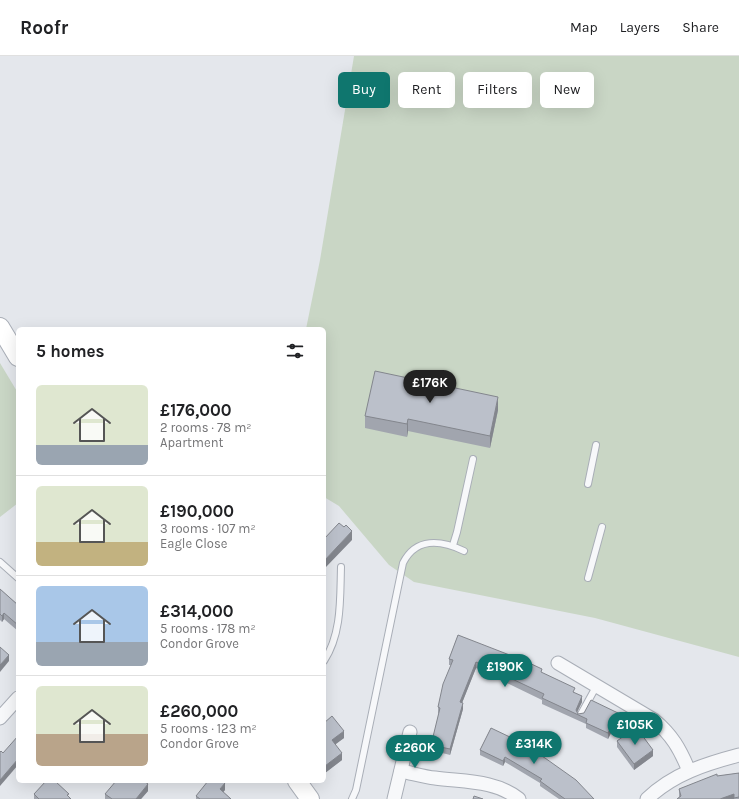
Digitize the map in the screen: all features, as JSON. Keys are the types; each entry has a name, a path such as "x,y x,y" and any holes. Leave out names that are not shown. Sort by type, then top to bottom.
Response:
{"main road":[{"path":"0,327 16,354"},
{"path":"298,783 310,799"}],"street":[{"path":"558,662 640,711 665,729 674,741 689,771"},
{"path":"0,718 16,700"},
{"path":"394,799 410,732"},
{"path":"647,799 663,785 689,771 739,755"},
{"path":"401,771 434,778 489,785 506,791 519,799"}],"lane":[{"path":"588,484 596,445"},
{"path":"453,545 459,524 472,459"},
{"path":"588,578 602,527"},
{"path":"352,799 356,790 403,563 407,554 423,544 433,542 453,545 464,551"},
{"path":"0,562 16,576"},
{"path":"326,658 334,640 338,625 341,567"},
{"path":"580,716 597,685"}],"green space":[{"path":"354,56 739,56 739,657 595,618 414,582 389,565 339,506 326,498 326,327 306,327 320,260 345,108 390,108 390,72 351,72"},
{"path":"0,363 16,390 16,505 0,517"}],"building":[{"path":"375,371 498,397 490,436 408,419 407,424 365,416"},
{"path":"339,523 344,527 346,525 352,531 326,559 326,537"},
{"path":"0,589 16,603 16,623 4,613 2,616 0,614"},
{"path":"458,635 525,661 542,669 541,672 575,688 573,692 582,696 576,710 578,714 584,713 591,700 618,713 608,733 586,723 587,719 542,698 544,694 476,662 460,702 463,703 450,749 431,745 440,708 438,707 443,684 453,660 449,659"},
{"path":"0,647 9,655 0,665"},
{"path":"332,716 344,731 332,740 342,753 326,765 326,721"},
{"path":"636,727 653,750 634,764 617,741"},
{"path":"491,728 514,739 545,758 576,780 594,799 565,799 540,781 542,779 505,757 503,761 480,750"},
{"path":"16,738 16,761 0,780 0,752 1,751 3,753"},
{"path":"739,773 739,797 734,798 734,794 720,799 677,799 681,796 679,789 717,774 717,776"},
{"path":"44,783 57,783 69,794 67,795 71,799 39,799 34,794"},
{"path":"114,783 148,784 136,799 112,799 105,794"},
{"path":"206,783 225,783 220,789 231,799 200,799 196,796"},
{"path":"474,796 483,799 473,799"}]}
